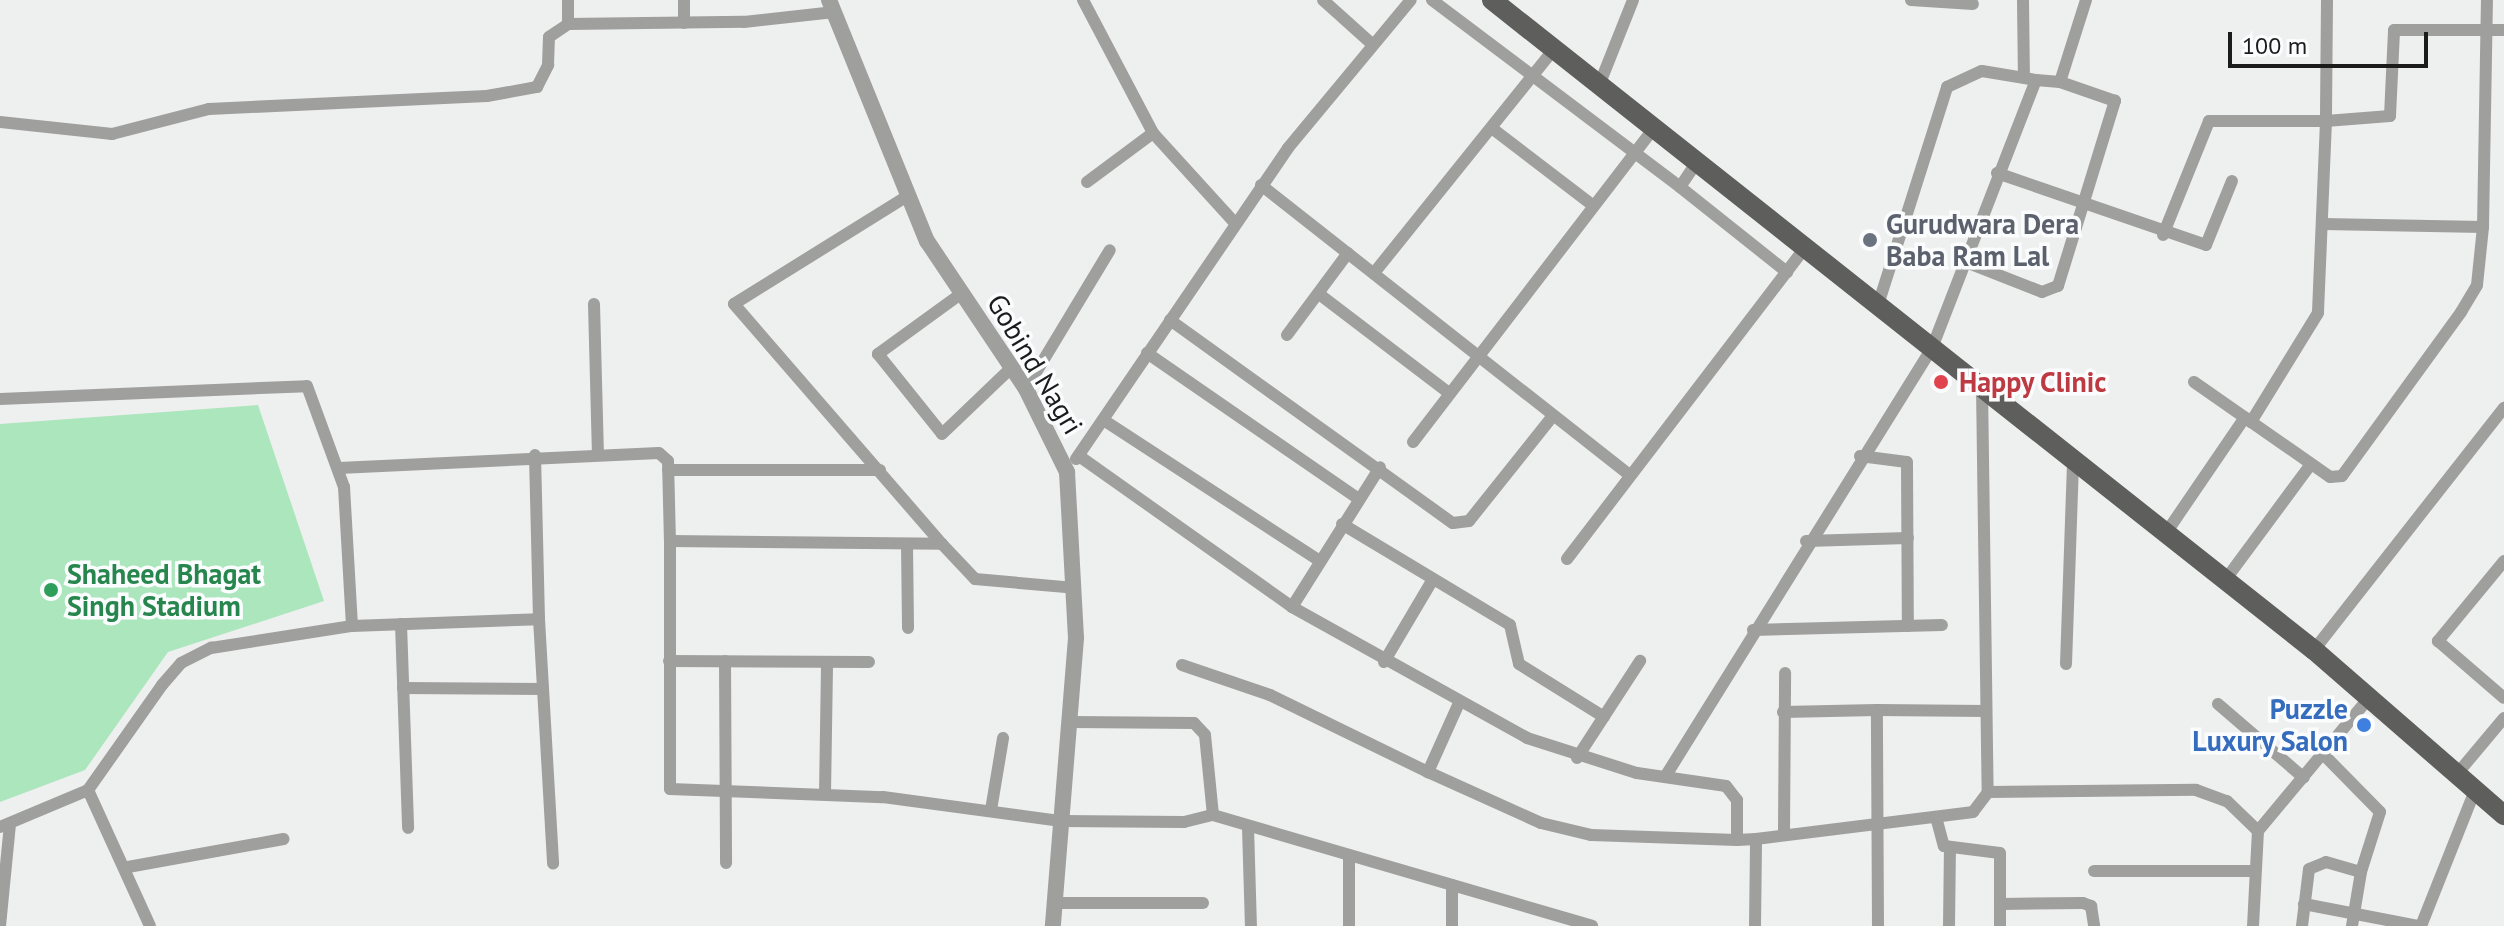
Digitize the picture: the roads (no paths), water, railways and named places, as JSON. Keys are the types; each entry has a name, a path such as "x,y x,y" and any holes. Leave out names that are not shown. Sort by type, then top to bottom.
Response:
{"main road":[{"path":"1492,0 1982,387 2073,465 2226,579 2314,650 2504,815"}],"street":[{"path":"568,0 568,24"},
{"path":"684,0 684,23"},
{"path":"1323,0 1373,45"},
{"path":"1067,472 1105,421 1234,222 1411,0"},
{"path":"1432,0 1787,272"},
{"path":"1600,83 1633,0"},
{"path":"1911,0 1973,4"},
{"path":"1665,777 1806,541 1932,348 2030,78 2023,0"},
{"path":"2060,82 2086,0"},
{"path":"2166,533 2248,419 2318,313 2326,121 2327,0"},
{"path":"2194,382 2311,464 2342,476 2461,312 2477,285 2483,227 2487,0"},
{"path":"1086,1 1153,133 1234,222"},
{"path":"0,122 112,134 186,111 525,90 544,78 549,37 568,24 684,23 831,6"},
{"name":"Gobind Nagri","path":"831,6 909,195 962,293 1026,389 1067,472 1075,588 1071,722 1053,926"},
{"path":"2163,235 2209,121 2326,121 2390,116 2394,30 2504,30"},
{"path":"1374,273 1493,129 1554,49"},
{"path":"1878,305 1947,87 1982,71 2060,82 2115,101 2084,204 2051,291 1963,261"},
{"path":"1413,442 1591,204 1655,127"},
{"path":"1493,129 1591,204"},
{"path":"1087,182 1153,133"},
{"path":"1680,187 1697,162"},
{"path":"1997,173 2163,235 2212,242 2232,181"},
{"path":"1261,185 1628,474"},
{"path":"909,195 734,304 975,579 1075,588"},
{"path":"2323,224 2483,227"},
{"path":"1567,559 1628,474 1805,248"},
{"path":"1026,389 1110,250"},
{"path":"1287,335 1348,253"},
{"path":"962,293 878,354 942,434 1011,368"},
{"path":"1319,294 1449,393"},
{"path":"594,304 598,452"},
{"path":"1170,320 1461,524 1552,417"},
{"path":"1147,353 1359,499"},
{"path":"0,399 299,383 313,395 339,468 352,626"},
{"path":"1182,665 1270,695 1541,823 1591,835 1756,839 1784,832 1874,826 1973,812 1988,792 1982,387"},
{"path":"2314,650 2504,408"},
{"path":"1105,421 1320,561"},
{"path":"339,468 598,452 659,453 668,470 670,789 825,794 991,810 1061,821 1184,822 1213,815 1349,859 1452,885 1552,920 1592,926"},
{"path":"535,455 539,619 553,864"},
{"path":"1079,456 1292,607 1459,703 1577,758 1734,791 1737,840"},
{"path":"1860,456 1907,462 1908,626"},
{"path":"2226,579 2311,464"},
{"path":"2066,664 2073,465"},
{"path":"1292,607 1380,467"},
{"path":"668,470 880,470"},
{"path":"1342,524 1510,625 1519,664 1604,717"},
{"path":"1806,541 1908,538"},
{"path":"670,541 942,544"},
{"path":"907,544 908,628"},
{"path":"2504,561 2438,641 2504,698"},
{"path":"1384,662 1433,579"},
{"path":"0,926 5,826 88,790 181,663 252,639 352,626 539,619"},
{"path":"401,624 408,828"},
{"path":"1753,630 1942,625"},
{"path":"669,661 869,662"},
{"path":"725,661 726,863"},
{"path":"1577,758 1640,661"},
{"path":"825,794 827,662"},
{"path":"1784,832 1785,673"},
{"path":"403,688 543,689"},
{"path":"2253,926 2253,871 2258,831 2369,698"},
{"path":"1428,772 1459,703"},
{"path":"2218,704 2304,778"},
{"path":"1877,710 1874,826 1878,926"},
{"path":"1783,712 1986,711"},
{"path":"2457,774 2504,718"},
{"path":"1071,722 1202,727 1213,815"},
{"path":"991,810 1003,738"},
{"path":"2324,755 2380,812 2361,872 2352,926"},
{"path":"88,790 128,867 150,926"},
{"path":"1988,792 2196,790 2227,801 2258,831"},
{"path":"2304,904 2420,926 2475,790"},
{"path":"1936,817 1940,840 1950,848 1998,848 2000,926"},
{"path":"1248,827 1251,926"},
{"path":"128,867 284,839"},
{"path":"1755,926 1756,839"},
{"path":"1949,926 1950,848"},
{"path":"1349,859 1349,926"},
{"path":"2302,926 2304,904 2315,863 2361,872"},
{"path":"2094,871 2253,871"},
{"path":"1452,885 1452,926"},
{"path":"1054,903 1203,903"},
{"path":"2000,904 2083,903 2091,906 2094,926"}],"place":[{"name":"Gurudwara Dera Baba Ram Lal","path":"1870,240"},
{"name":"Happy Clinic","path":"1941,382"},
{"name":"Shaheed Bhagat Singh Stadium","path":"51,590"},
{"name":"Puzzle Luxury Salon","path":"2364,725"}]}
